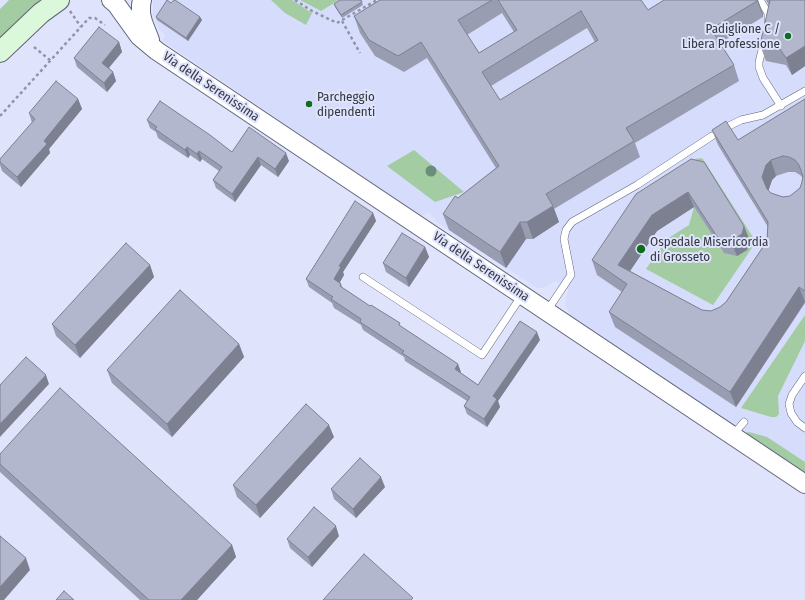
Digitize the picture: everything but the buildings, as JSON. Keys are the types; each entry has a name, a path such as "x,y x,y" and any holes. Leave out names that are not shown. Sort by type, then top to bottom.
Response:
{"main road":[{"path":"0,52 41,13 62,3"}],"street":[{"name":"Via della Serenissima","path":"111,0 116,4 139,36 157,51 547,311 739,429 805,484"},
{"name":"Via della Serenissima","path":"142,0 141,5 143,22 157,51"}],"lane":[{"path":"760,0 768,13 767,30 758,62 763,78 781,106"},
{"path":"721,131 741,120 763,115 805,91"},
{"path":"547,311 571,275 564,239 566,230 572,222 637,185 712,136"},
{"path":"363,277 482,355 522,294"},
{"path":"805,376 792,395 789,404 791,413 797,422 805,428"}],"path":[{"path":"295,0 312,11 337,23 376,0"},
{"path":"62,3 81,27"},
{"path":"0,116 89,18 93,17 105,25"},
{"path":"342,21 360,53"},
{"path":"34,46 51,61"}],"shaded area":[{"name":"Ospedale Misericordia di Grosseto","path":"153,0 805,0 805,474 571,317 565,304 569,290 556,281 543,288 537,288 435,221 436,219 427,212 425,215 419,215 163,41 165,35 159,29 153,15"}],"green space":[{"path":"9,0 46,0 0,44 0,9"},
{"path":"271,0 292,0 312,13 306,25 285,13"},
{"path":"300,0 339,0 321,11"},
{"path":"414,150 464,192 435,202 387,166"},
{"path":"701,158 756,242 713,305 646,269 667,239 689,225 694,207 724,253 703,170 695,159"},
{"path":"805,315 805,341 778,396 779,414 776,417 771,417 741,408"},
{"path":"749,432 767,437 805,462 805,474 745,433"}],"place":[{"name":"Padiglione C / Libera Professione","path":"788,36"},
{"name":"Parcheggio dipendenti","path":"309,104"},
{"name":"Ospedale Misericordia di Grosseto","path":"641,249"}]}
